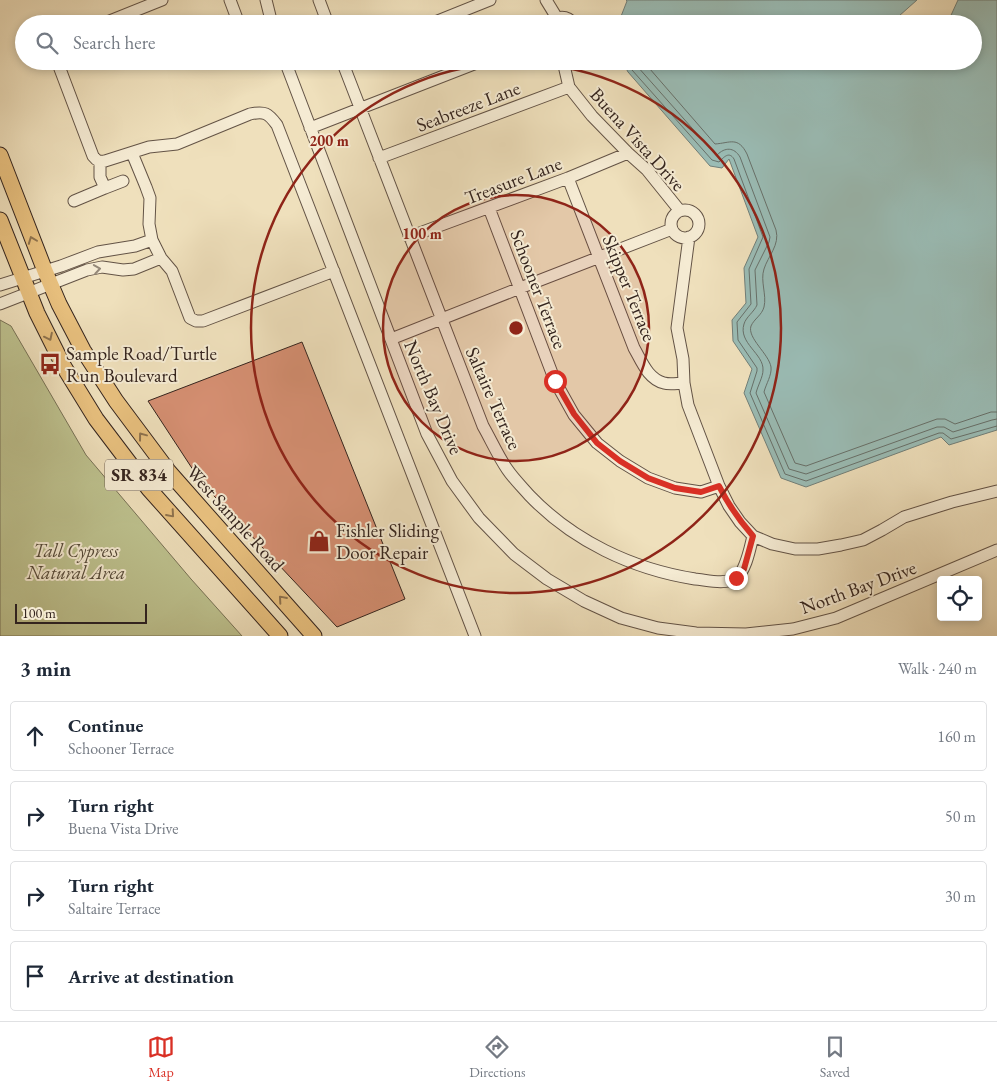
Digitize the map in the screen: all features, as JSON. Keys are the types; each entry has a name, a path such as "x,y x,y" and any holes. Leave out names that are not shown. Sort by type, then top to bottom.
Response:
{"main road":[{"name":"West Sample Road","path":"0,155 59,304 83,350 122,409 169,472 314,636"},
{"name":"SR 834","path":"0,220 29,293 64,367 96,419 149,489 280,636"}],"street":[{"path":"124,15 162,0"},
{"path":"230,0 236,15"},
{"path":"266,0 270,15"},
{"path":"319,0 325,15"},
{"path":"452,15 490,0"},
{"path":"546,0 552,15"},
{"path":"60,70 93,156 100,162 149,146 177,144 250,114 266,113 277,125 475,636"},
{"name":"North Bay Drive","path":"288,70 427,434 452,481 479,518 514,554 547,579 584,601 621,618 658,628 696,633 746,634 793,629 836,618 997,550"},
{"name":"Saltaire Terrace","path":"345,70 483,426 507,468 530,495 556,520 610,554 640,566 672,575 701,580 725,581 736,578 744,569 753,536"},
{"path":"310,128 458,70"},
{"name":"Buena Vista Drive","path":"565,70 569,87 592,116 647,170 680,211"},
{"name":"Seabreeze Lane","path":"379,158 569,87"},
{"path":"132,153 150,198 149,224 152,240 161,258 172,272 190,318 196,321 203,321 334,271"},
{"name":"Treasure Lane","path":"409,237 568,178 628,153"},
{"path":"100,162 100,177 105,188"},
{"name":"Skipper Terrace","path":"568,178 634,348 644,366 652,377 665,384 684,383"},
{"path":"74,201 123,181"},
{"name":"Schooner Terrace","path":"489,208 555,381 574,414 597,443 620,461 648,478 675,488 701,492 719,486"},
{"path":"680,211 692,212 698,219 699,224 696,232 689,237 677,236 672,229 673,217 680,211"},
{"path":"391,339 672,229"},
{"path":"689,237 677,328 683,359 684,383 688,405 719,486 729,506 753,536 772,544 795,549 818,549 841,545 863,540 904,517 952,502 997,492"},
{"path":"0,304 29,293 48,278 98,252 134,246 152,240"},
{"path":"0,285 23,278 48,278 102,267 123,270 134,269 161,258"}],"green space":[{"name":"Tall Cypress Natural Area","path":"0,320 11,326 86,455 242,636 0,636"}],"water":[{"path":"917,0 900,15 622,15 627,1"},
{"path":"958,0 997,0 997,430 949,445 941,437 806,487 781,478 744,393 752,369 733,341 732,320 746,303 744,268 758,237 729,159 722,168 710,166 627,70 982,70 982,15 951,15"}],"building":[{"name":"Fishler Sliding Door Repair","path":"302,342 405,599 337,627 201,482 148,401"}],"place":[{"name":"Sample Road/Turtle Run Boulevard","path":"50,364"},
{"name":"Fishler Sliding Door Repair","path":"319,541"}],"route":[{"path":"555,381 574,414 597,443 620,461 648,478 675,488 701,492 719,486 729,506 753,536 744,569 736,578"}]}
